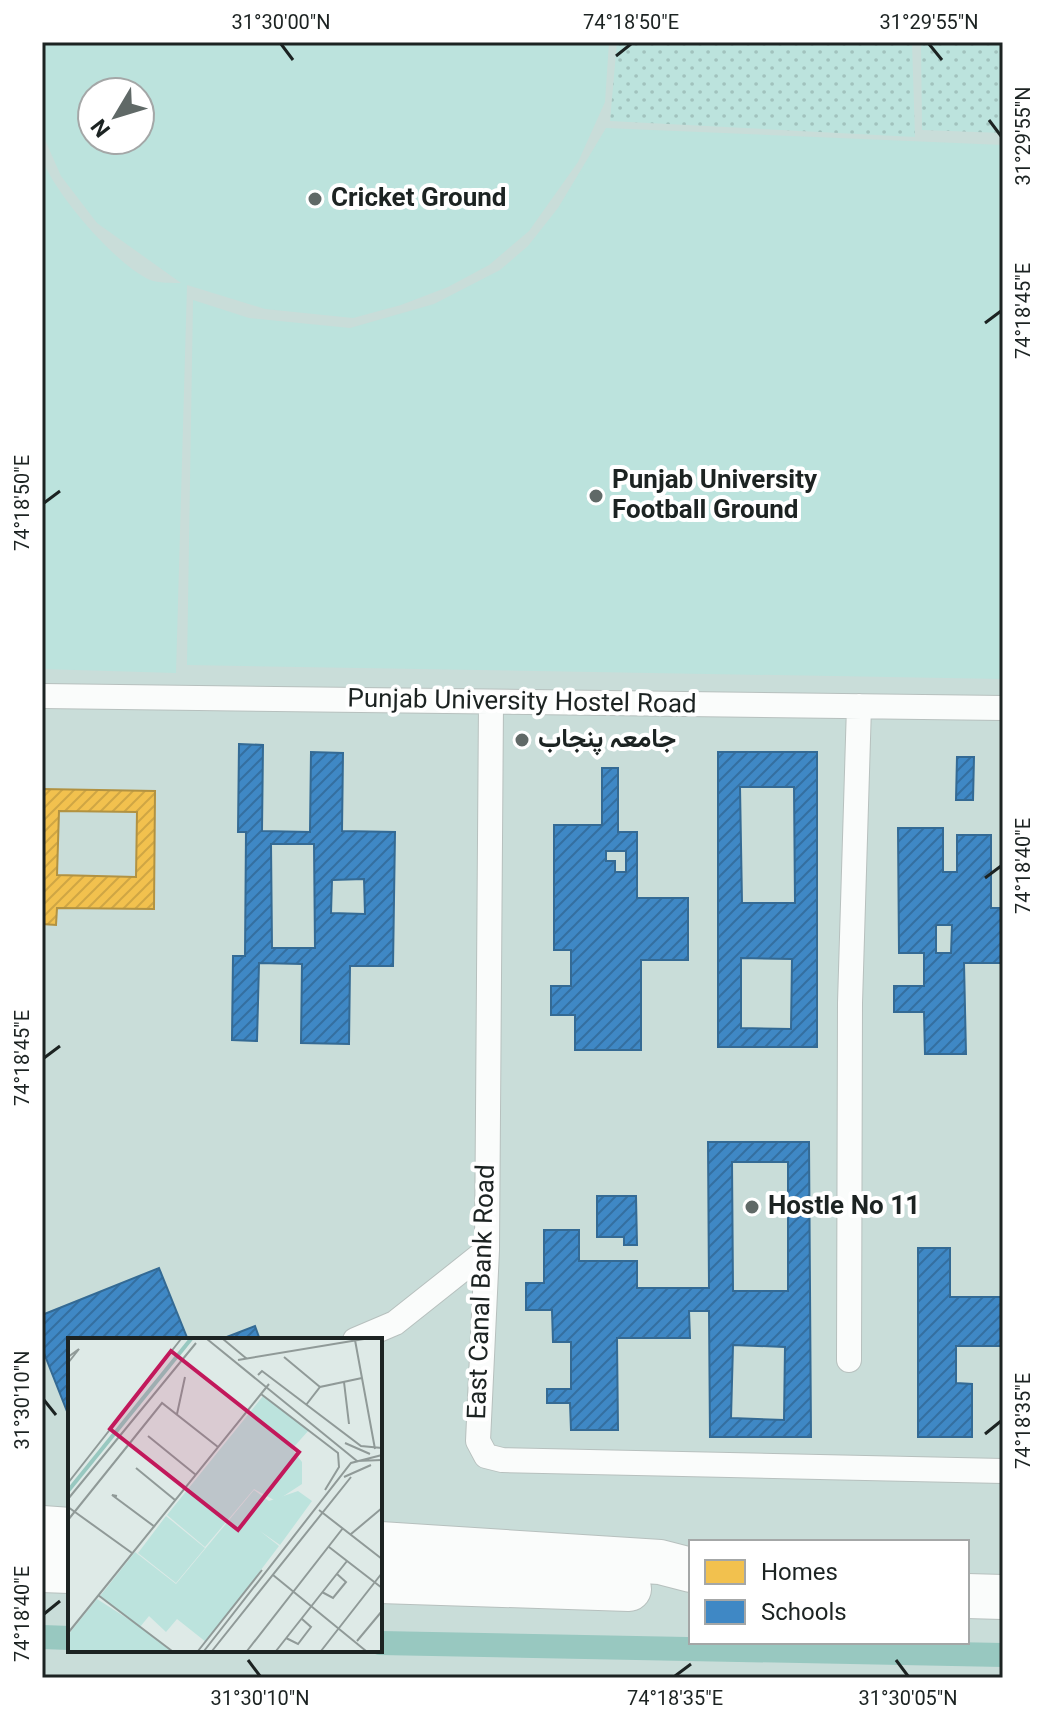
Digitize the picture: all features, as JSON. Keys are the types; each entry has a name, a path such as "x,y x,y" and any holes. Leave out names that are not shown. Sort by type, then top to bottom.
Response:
{"highway":[{"path":"42,1528 68,1530"},
{"path":"382,1544 660,1562 689,1569"},
{"path":"42,1570 68,1571"},
{"path":"382,1581 689,1591"},
{"path":"969,1596 1003,1597"}],"street":[{"name":"Punjab University Hostel Road","path":"42,696 1003,708"},
{"name":"East Canal Bank Road","path":"491,703 487,1250 478,1441 486,1456 502,1460 1003,1471"},
{"path":"849,1360 850,1003 859,706"},
{"path":"360,1338 395,1323 487,1250"}],"shaded area":[{"name":"جامعہ پنجاب","path":"42,42 1003,42 1003,1678 42,1678"},
{"name":"Cricket Ground","path":"42,42 609,42 605,102 578,162 529,231 489,265 448,287 401,305 353,318 265,309 187,285 176,673 42,669 42,159 73,209 120,259 150,280 181,283 97,223 61,176 42,133"},
{"path":"617,42 912,42 915,137 610,121"},
{"path":"921,42 1003,42 1003,133 922,130"},
{"name":"Punjab University Football Ground","path":"606,128 1003,145 1003,679 187,665 193,300 249,318 350,328 434,304 500,270 528,246 558,208"}],"building: Homes":[{"path":"42,789 155,791 154,909 57,908 56,925 42,924","holes":["59,811 137,812 136,877 57,875"]}],"building: Schools":[{"path":"239,744 263,745 262,831 310,832 311,752 343,753 342,831 395,832 393,966 350,966 349,1044 301,1043 302,964 259,963 257,1041 232,1040 233,956 245,956 246,832 238,832","holes":["271,844 314,844 315,948 272,948","364,879 365,914 331,913 332,880"]},
{"path":"718,752 817,752 817,1047 718,1047","holes":["740,787 794,787 795,903 742,903","741,958 792,959 791,1029 741,1028"]},
{"path":"957,757 974,757 973,800 956,800"},
{"path":"602,768 618,768 618,832 637,832 637,898 688,898 688,960 641,960 641,1050 575,1050 575,1015 551,1015 551,986 571,986 571,950 554,950 554,825 602,825","holes":["606,851 626,851 626,872 615,872 615,861 606,861"]},
{"path":"898,828 943,828 943,872 957,872 957,835 991,835 991,908 1003,908 1003,963 964,963 966,1054 925,1054 924,1012 894,1012 894,986 924,986 924,953 899,953","holes":["936,925 952,925 951,953 936,953"]},
{"path":"708,1142 809,1142 811,1437 710,1437 709,1311 689,1311 690,1338 617,1338 618,1430 571,1430 570,1403 547,1403 547,1389 571,1389 571,1342 553,1342 552,1310 526,1310 526,1283 544,1283 544,1230 579,1230 579,1261 637,1261 637,1288 709,1288","holes":["732,1162 788,1162 788,1291 733,1291","733,1345 785,1347 784,1420 731,1418"]},
{"path":"597,1196 636,1196 637,1245 624,1245 624,1237 597,1237"},
{"path":"918,1248 950,1248 950,1297 1003,1297 1003,1346 956,1346 956,1383 972,1384 972,1437 918,1437"},
{"path":"159,1268 187,1338 68,1338 68,1414 42,1348 42,1315"},
{"path":"255,1326 259,1338 224,1338"}],"waterway":[{"path":"42,1637 68,1638"},
{"path":"382,1643 1003,1655"}],"place":[{"name":"Cricket Ground","path":"315,199"},
{"name":"Punjab University Football Ground","path":"596,496"},
{"name":"جامعہ پنجاب","path":"522,740"},
{"name":"Hostle No 11","path":"752,1207"}]}
